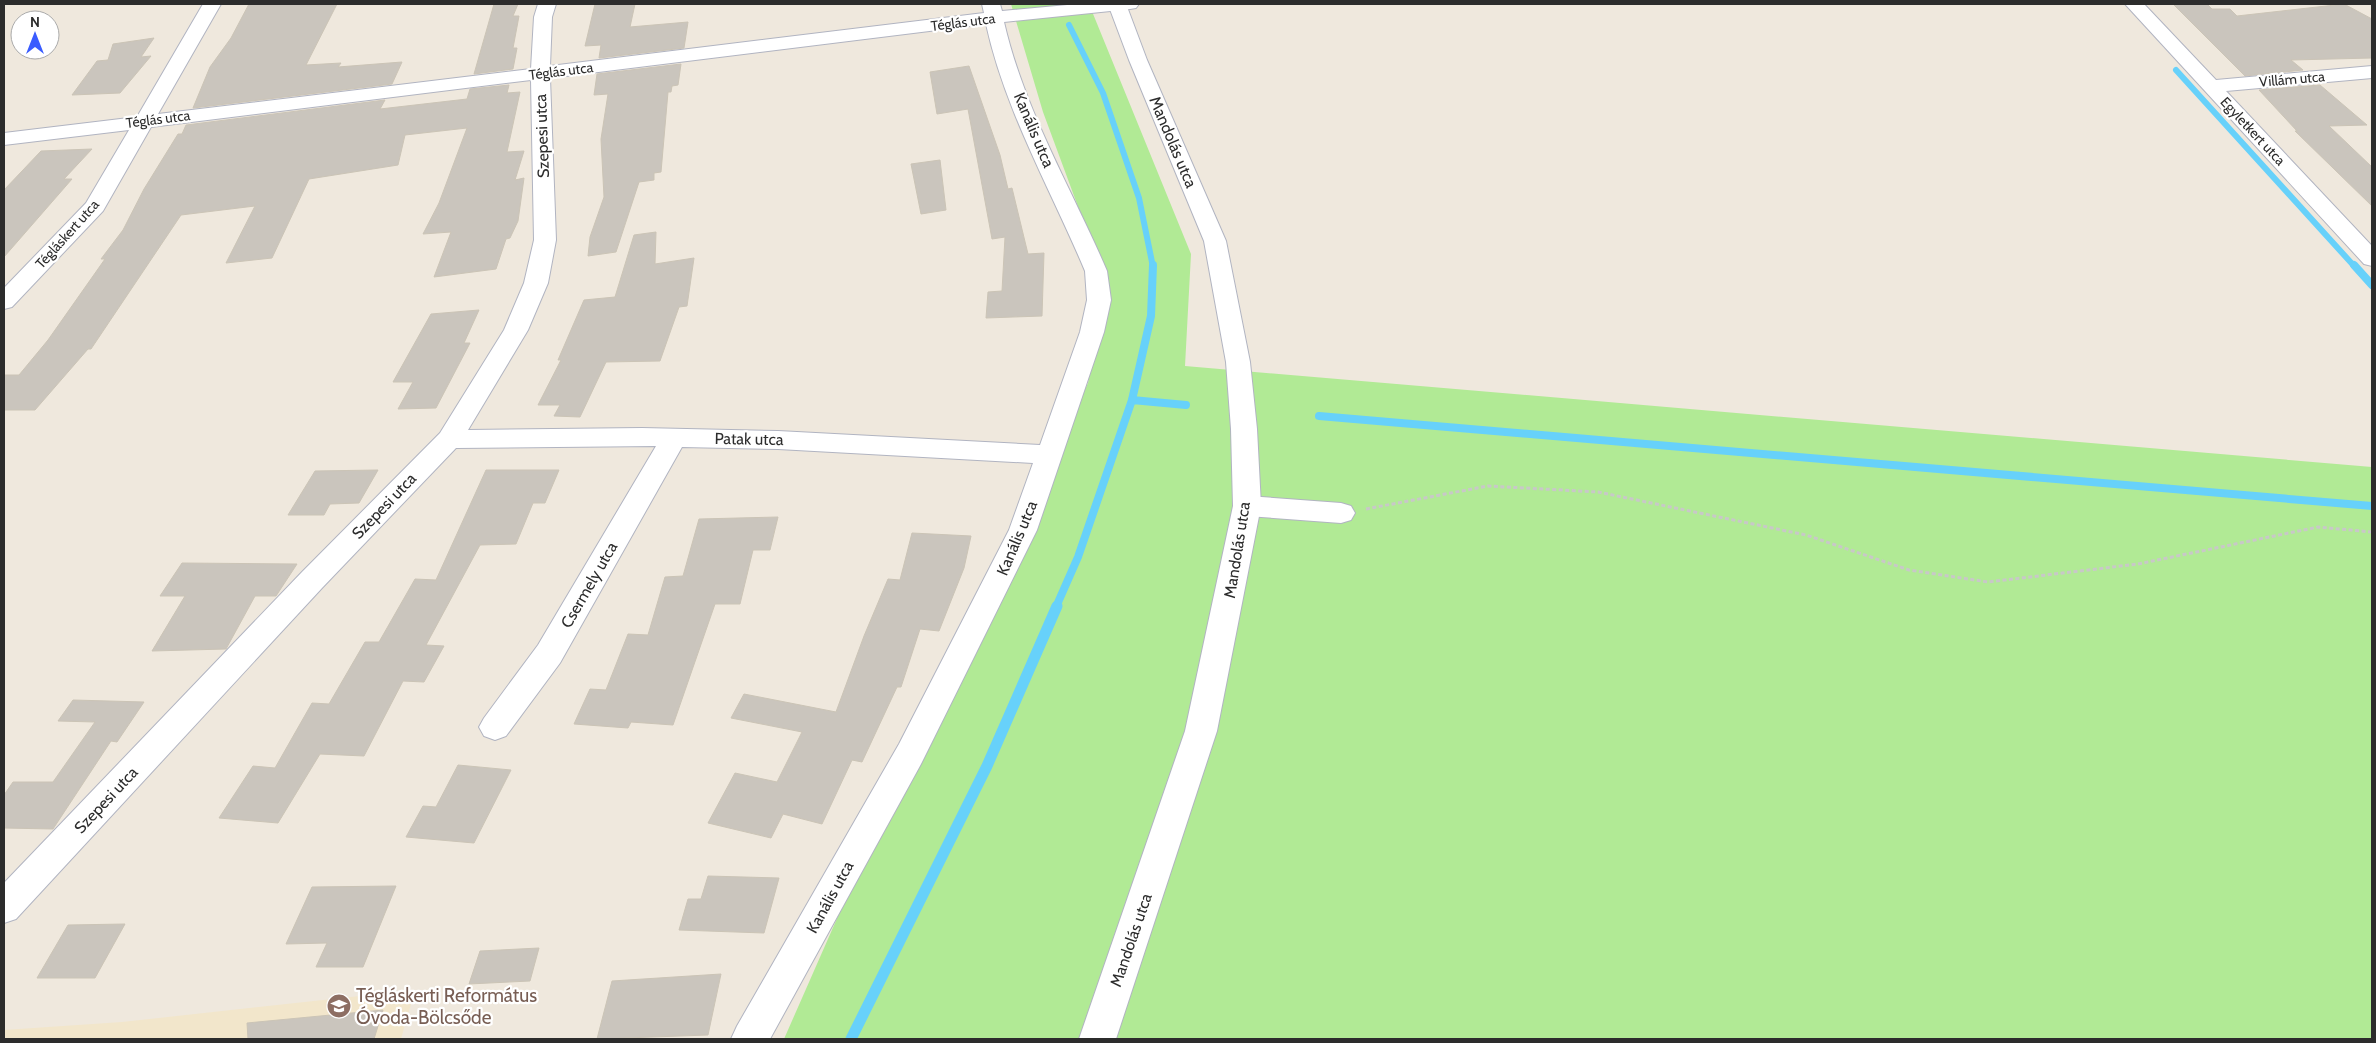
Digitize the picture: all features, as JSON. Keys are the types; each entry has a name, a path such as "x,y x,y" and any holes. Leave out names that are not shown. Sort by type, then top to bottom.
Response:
{"street":[{"name":"Tégláskert utca","path":"4,302 94,206 212,4"},
{"name":"Szepesi utca","path":"4,907 312,580 449,439 516,330 536,284 545,240 540,74 543,17 547,4"},
{"name":"Téglás utca","path":"4,139 145,120 540,74 993,11 1122,4"},
{"name":"Mandolás utca","path":"1097,1039 1201,731 1227,611 1246,506 1244,429 1238,362 1215,241 1138,60 1122,4"},
{"name":"Egyletkert utca","path":"2134,4 2372,259"},
{"name":"Kanális utca","path":"750,1039 910,754 970,639 1023,530 1092,332 1099,300 1096,271 1024,110 993,11"},
{"name":"Villám utca","path":"2212,86 2372,72"},
{"name":"Patak utca","path":"449,439 674,438 817,441 1049,455"},
{"name":"Csermely utca","path":"495,727 549,654 674,438"},
{"path":"1246,506 1341,513"}],"path":[{"path":"1341,513 1488,486 1598,492 1806,535 1909,570 1988,582 2138,564 2318,527 2372,532"}],"shaded area":[{"name":"Tégláskerti Református Óvoda-Bölcsőde","path":"415,990 401,1039 4,1039 4,1030 122,1022"}],"green space":[{"path":"1011,4 1089,4 1191,254 1185,366 2372,467 2372,1039 784,1039 857,873 1088,383 1107,285 1043,112"}],"building":[{"path":"249,4 337,4 306,65 341,63 338,67 402,62 392,84 193,108 210,67 231,38"},
{"path":"494,4 518,4 513,16 519,16 513,48 517,48 513,69 474,74"},
{"path":"595,4 635,4 630,27 688,22 684,48 599,58 601,45 585,46"},
{"path":"2173,4 2207,4 2212,9 2230,9 2237,16 2344,4 2372,19 2372,58 2291,60 2303,70 2245,76"},
{"path":"154,38 141,57 151,56 120,93 72,95 97,61 108,60 113,44"},
{"path":"681,64 678,85 672,86 671,92 668,92 661,172 654,173 654,180 639,182 616,252 588,256 590,237 604,197 601,139 608,94 594,95 597,74"},
{"path":"969,66 1000,155 1008,189 1012,188 1028,254 1044,253 1042,316 986,318 988,292 1002,291 1005,237 992,239 968,109 937,114 930,72"},
{"path":"509,85 507,93 520,92 507,152 524,151 515,180 524,178 518,221 510,238 506,239 496,269 434,277 451,232 423,234 439,203 467,128 405,135 398,165 309,179 272,258 226,263 255,206 181,215 91,349 88,349 35,410 4,410 4,375 19,375 48,340 105,259 101,259 123,230 144,189 178,134 182,134 186,125 385,100 380,109 467,99 470,89"},
{"path":"2320,85 2367,125 2329,126 2372,167 2372,206 2295,131 2297,131 2259,90"},
{"path":"92,149 64,179 72,179 4,257 4,190 41,151"},
{"path":"940,160 946,210 921,214 911,164"},
{"path":"656,232 655,264 694,258 687,306 679,307 660,361 606,362 580,417 554,416 560,405 538,405 561,360 558,360 584,300 615,297 634,235"},
{"path":"479,310 464,343 470,343 436,408 398,409 413,382 393,382 431,314"},
{"path":"378,470 359,503 330,504 324,515 288,515 315,471"},
{"path":"486,470 559,470 545,503 533,503 516,544 480,545 426,645 444,646 424,682 403,681 364,756 320,754 278,823 219,818 253,766 275,768 312,703 329,704 365,642 379,642 415,579 436,580"},
{"path":"778,517 770,550 753,550 740,604 715,604 673,725 631,722 628,728 574,724 590,689 606,690 628,634 648,635 665,577 683,576 699,519"},
{"path":"912,533 971,536 964,568 939,631 920,629 901,687 897,687 862,762 852,760 822,824 783,814 771,838 708,823 735,773 777,782 802,732 731,718 744,694 836,712 864,636 888,579 900,580"},
{"path":"182,563 297,564 276,596 255,596 226,649 152,651 185,596 160,596"},
{"path":"73,700 144,702 117,742 111,741 53,829 4,828 4,795 13,782 53,782 95,722 58,721"},
{"path":"458,765 511,770 474,843 406,837 423,806 436,807"},
{"path":"708,876 779,878 764,933 679,930 688,899 701,899"},
{"path":"396,886 363,967 316,967 327,943 286,944 312,887"},
{"path":"125,924 95,978 37,978 68,925"},
{"path":"539,948 530,981 469,984 480,951"},
{"path":"721,974 708,1035 597,1039 612,981"},
{"path":"383,1010 374,1039 248,1039 247,1023"}],"waterway":[{"path":"1069,25 1103,93 1139,198 1153,267"},
{"path":"2176,70 2355,267"},
{"path":"2354,265 2372,285"},
{"path":"1132,400 1151,316 1153,267"},
{"path":"1056,607 1078,557 1132,400"},
{"path":"1132,400 1186,405"},
{"path":"1319,416 2372,506"},
{"path":"851,1039 987,766 1057,606"}],"place":[{"name":"Tégláskerti Református Óvoda-Bölcsőde","path":"339,1006"}]}
